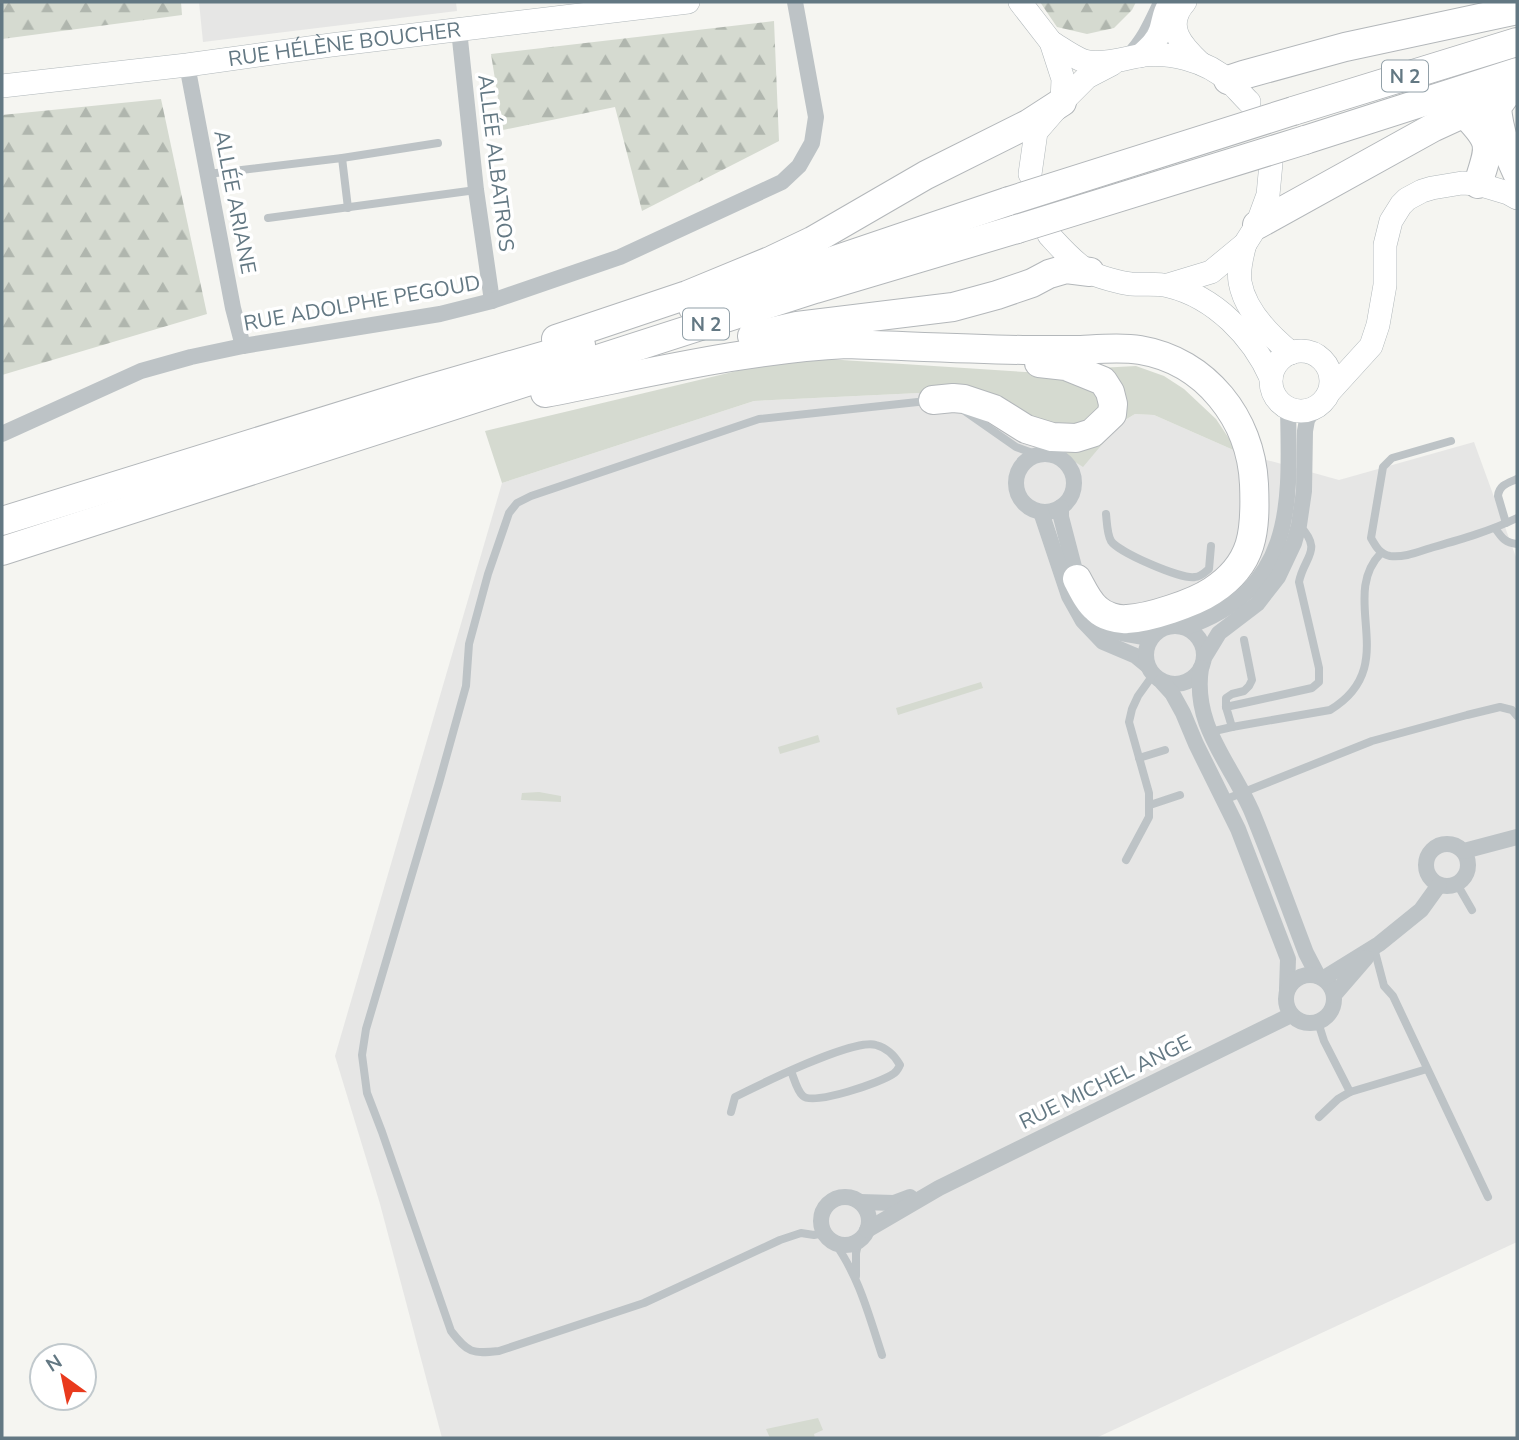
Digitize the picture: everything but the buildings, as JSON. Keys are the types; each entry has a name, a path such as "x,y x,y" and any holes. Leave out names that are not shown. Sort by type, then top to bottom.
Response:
{"highway":[{"path":"1228,80 1345,47 1517,10"},
{"name":"N 2","path":"2,521 421,391 607,337 1009,201 1517,42"},
{"path":"1251,234 1514,85"},
{"path":"1514,85 1497,107 1499,127 1517,173"},
{"name":"N 2","path":"2,551 815,289 1305,139 1514,85"},
{"path":"421,391 490,361 687,295 772,260 812,241 915,181 1028,124 1062,102"},
{"path":"1464,113 1482,134 1488,147 1487,160 1478,184"},
{"path":"395,424 428,424 463,418 629,366 773,331 954,307 998,295 1066,269 1090,272"},
{"path":"545,393 731,357 789,348 847,344 1060,351 1138,350 1174,360 1211,386 1227,404 1247,443 1253,464 1255,499 1253,535 1249,550 1240,568 1205,596 1151,615 1125,620 1110,617 1097,610 1077,579"},
{"path":"933,400 964,399 995,409 1026,429 1052,437 1076,438 1093,433 1112,414 1110,392 1103,380 1066,366 1013,361 964,349"}],"main road":[{"name":"RUE HÉLÈNE BOUCHER","path":"2,86 688,2"},
{"path":"1020,2 1051,42 1063,79 1062,102"},
{"path":"1140,56 1160,32 1165,9 1171,2"},
{"path":"1185,2 1179,8 1175,22 1177,37 1183,47 1200,63 1228,80 1249,102"},
{"path":"1051,42 1086,62 1160,55 1200,63"},
{"path":"1030,174 1036,132 1087,77 1118,61"},
{"path":"1271,163 1268,195 1240,264 1240,281 1246,302 1276,341 1291,353"},
{"path":"1168,285 1212,306 1233,322 1262,359 1278,401 1288,409 1301,412 1314,409 1324,402 1331,390 1371,346 1378,325 1385,285 1385,245 1395,212 1407,199 1422,191 1448,185 1478,184 1517,198"},
{"path":"1049,235 1069,256 1090,272 1128,284 1168,285 1211,272 1251,234"},
{"path":"1318,356 1349,352 1378,325"},
{"path":"1271,378 1275,367 1291,353 1310,352 1318,356 1330,371 1331,390"}],"street":[{"name":"RUE ADOLPHE PEGOUD","path":"2,434 141,371 191,357 440,314 492,301 620,257 782,182 799,166 812,143 816,117 795,2"},
{"name":"ALLÉE ALBATROS","path":"459,30 476,190 492,301"},
{"name":"ALLÉE ARIANE","path":"187,65 233,308 243,346"},
{"path":"1186,627 1208,618 1243,596 1271,559 1284,525 1289,486 1288,409"},
{"path":"1041,512 1069,596 1083,621 1103,642 1136,656 1172,693 1178,703 1201,734 1243,792 1306,953 1321,977 1332,988 1334,1003 1331,1011 1318,1022 1303,1023 1296,1020 1285,1003 1288,960 1238,829 1224,800 1201,734 1202,710 1198,685 1203,662 1204,647 1194,632 1186,627 1167,626 1151,638 1145,656 1154,674 1171,684 1188,681 1196,676 1203,662 1219,633 1257,604 1279,577 1299,525 1304,491 1305,431 1307,420 1314,409"},
{"path":"1038,455 1052,455 1065,461 1072,472 1074,486 1069,499 1061,507 1041,512 1024,503 1017,491 1017,477 1028,459 1038,455"},
{"path":"1061,507 1061,517 1077,579 1087,606 1095,618 1107,628 1119,633 1151,638"},
{"path":"1466,859 1514,838"},
{"path":"1437,845 1458,846 1466,859 1465,877 1451,886 1439,885 1429,877 1426,870 1427,856 1437,845"},
{"path":"1410,918 1424,884 1426,870"},
{"path":"1334,995 1374,948 1421,910 1439,885"},
{"path":"1287,989 1292,981 1300,976 1309,974 1321,977 1374,948"},
{"name":"RUE MICHEL ANGE","path":"939,1188 894,1203 860,1202 842,1198 829,1203 821,1217 821,1225 829,1238 847,1245 939,1188 1291,1015"},
{"path":"860,1202 868,1215 863,1235"}],"lane":[{"path":"1118,61 1134,45 1157,2"},
{"path":"208,174 438,143"},
{"path":"342,158 348,208"},
{"path":"268,218 476,190"},
{"path":"882,1355 856,1279 844,1255 829,1238 801,1233 780,1240 644,1303 499,1352 480,1353 463,1347 451,1331 367,1093 362,1055 366,1030 466,686 470,644 485,585 509,513 517,503 759,419 933,400 947,402 974,417 1016,447 1038,455"},
{"path":"1451,441 1392,458 1383,467 1371,538 1381,553 1390,556 1406,555 1495,528 1517,518"},
{"path":"1506,523 1499,492 1504,485 1517,479"},
{"path":"1105,514 1110,539 1117,548 1185,577 1194,578 1209,569 1211,546"},
{"path":"1226,706 1312,688 1319,682 1319,668 1299,582 1312,550 1305,531 1299,525"},
{"path":"1495,528 1503,540 1517,544"},
{"path":"1201,734 1330,709 1354,691 1363,674 1367,656 1365,585 1374,561 1381,553"},
{"path":"1233,727 1226,698 1244,691 1252,680 1244,640"},
{"path":"1126,860 1149,817 1150,805 1129,722 1138,696 1154,674"},
{"path":"1224,800 1372,741 1500,707 1512,710 1517,716"},
{"path":"1139,758 1165,750"},
{"path":"1150,805 1180,795"},
{"path":"1457,884 1472,910"},
{"path":"1374,948 1384,986 1393,996 1488,1197"},
{"path":"1318,1022 1324,1041 1350,1093"},
{"path":"731,1112 736,1097 767,1080 857,1045 875,1045 895,1056 900,1065 895,1073 855,1090 815,1098 802,1096 791,1071"},
{"path":"1319,1117 1338,1099 1350,1093 1426,1069"},
{"path":"856,1279 856,1253 863,1235"}],"shaded area":[{"path":"199,2 456,2 457,11 203,42"},
{"path":"961,391 1120,423 1135,414 1154,415 1238,452 1339,480 1474,442 1517,560 1517,1242 1096,1438 442,1438 380,1204 335,1056 502,483 754,401"}],"green space":[{"path":"2,2 181,2 182,15 2,39"},
{"path":"1040,2 1136,2 1132,10 1114,28 1087,34 1057,27"},
{"path":"774,21 779,141 642,211 615,107 503,130 491,54"},
{"path":"161,99 207,314 2,375 2,115"},
{"path":"796,357 1025,372 1136,366 1164,376 1184,389 1216,419 1238,452 1154,415 1135,414 1120,423 1083,467 1058,451 1035,447 961,391 754,401 502,483 485,431"},
{"path":"981,682 983,688 898,715 896,708"},
{"path":"818,735 820,742 780,754 778,747"},
{"path":"539,792 561,796 561,802 521,800 522,793"},
{"path":"818,1418 823,1430 814,1434 815,1438 770,1438 766,1429"}]}
